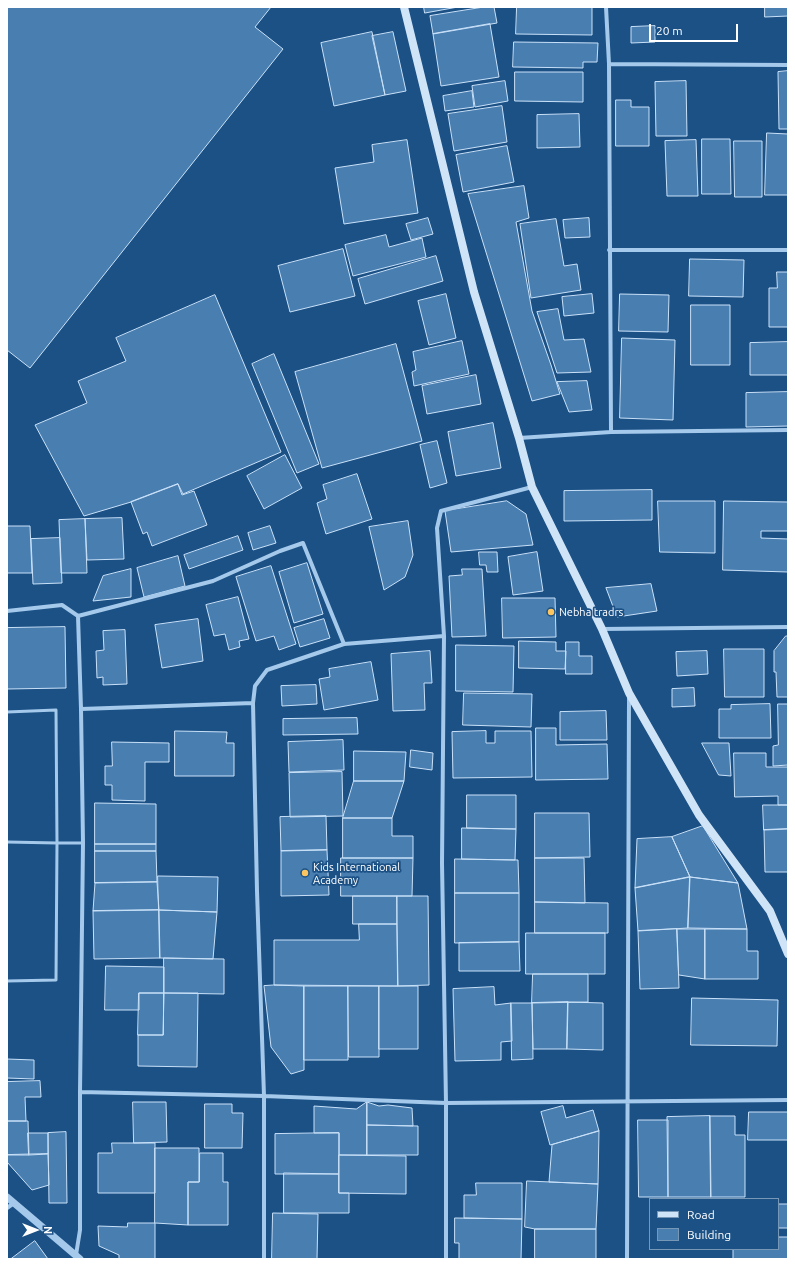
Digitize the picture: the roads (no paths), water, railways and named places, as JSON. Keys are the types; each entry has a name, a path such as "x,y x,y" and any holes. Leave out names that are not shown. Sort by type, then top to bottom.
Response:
{"main road":[{"path":"404,7 474,292 519,438 532,487 602,629 630,693 699,815 770,911 788,954"}],"street":[{"path":"606,7 609,64 611,432"},
{"path":"609,64 788,65"},
{"path":"609,250 788,250"},
{"path":"519,438 611,432 788,430"},
{"path":"446,1259 446,1103 442,863 444,636 437,528 441,511 532,487"},
{"path":"78,616 213,581 280,551 303,543 344,644"},
{"path":"7,611 62,604 78,616"},
{"path":"78,616 83,843 80,1230 78,1257"},
{"path":"602,629 788,627"},
{"path":"264,1259 264,1096 257,899 253,703 255,686 267,670 344,644 444,636"},
{"path":"627,1259 630,693"},
{"path":"81,709 253,703"},
{"path":"80,1092 264,1096 446,1103 788,1100"},
{"path":"7,1197 78,1257"},
{"path":"7,1208 14,1202"}],"lane":[{"path":"7,712 56,710 57,843 56,980 7,981"},
{"path":"7,842 83,843"}],"place":[{"name":"Nebha tradrs","path":"551,612"},
{"name":"Kids International Academy","path":"305,873"}]}
